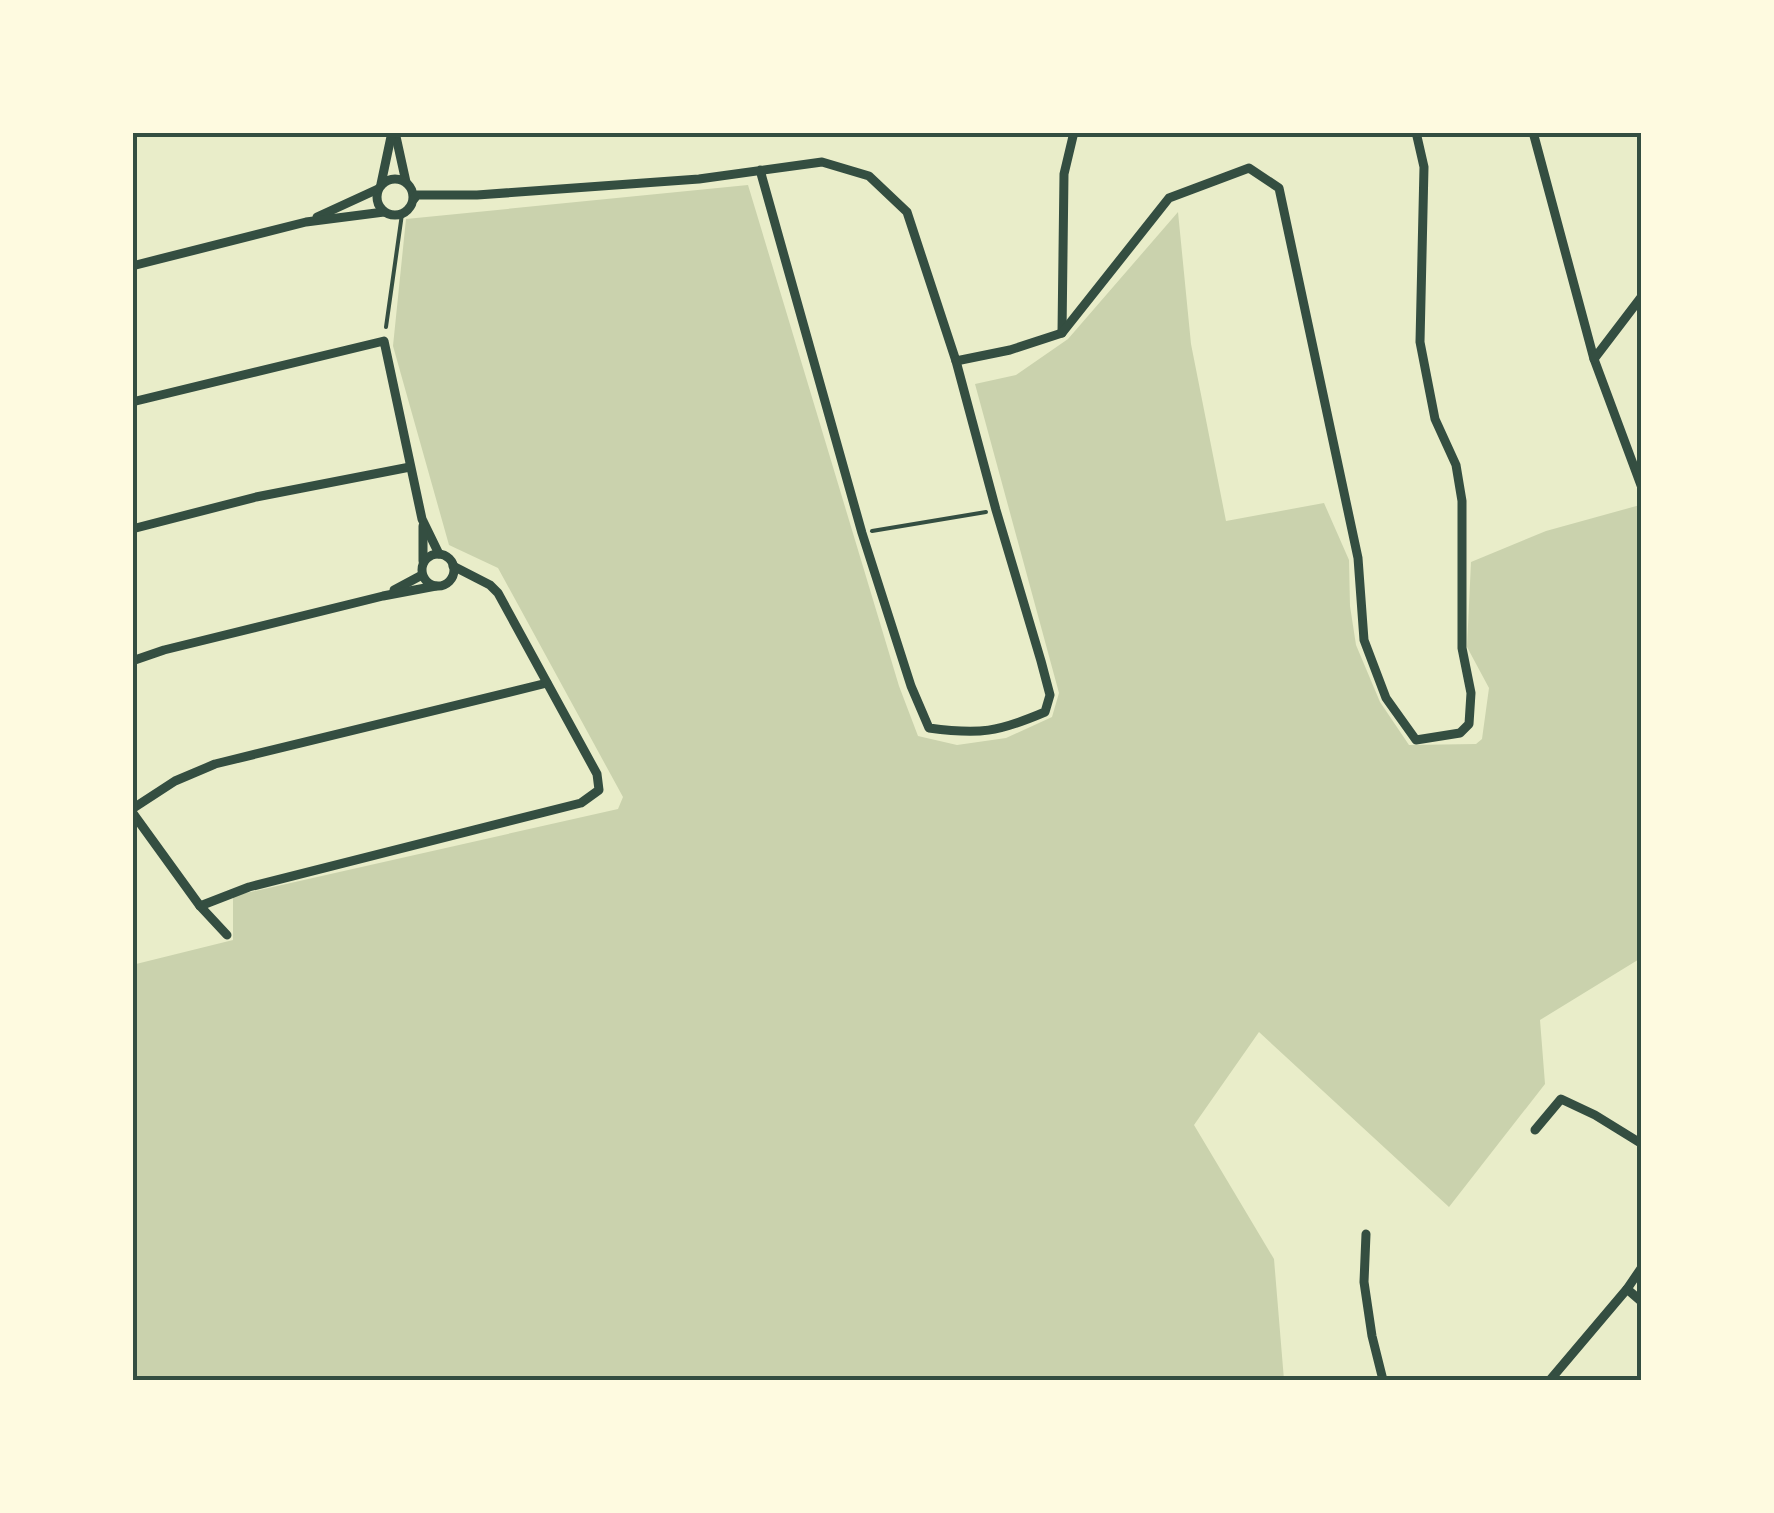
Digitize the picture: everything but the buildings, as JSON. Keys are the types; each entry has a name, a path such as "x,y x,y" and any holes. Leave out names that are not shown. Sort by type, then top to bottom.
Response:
{"street":[{"path":"394,132 406,182"},
{"path":"384,212 377,202 394,132"},
{"path":"1062,333 1064,174 1074,132"},
{"path":"956,360 1010,350 1062,333 1169,198 1248,168 1278,188 1358,558 1364,640 1386,698 1416,740 1460,733 1469,724 1471,693 1462,648 1462,501 1456,466 1436,419 1420,342 1424,167 1416,132"},
{"path":"1533,132 1594,358 1642,488"},
{"path":"132,266 306,222 384,212 395,216 408,211 417,195 495,194 698,179 760,170 822,162 869,176 907,212 956,360 1050,695 1045,712 1006,728 966,733 929,728 911,686 862,533 760,170"},
{"path":"306,222 393,178 411,186 414,199"},
{"path":"1594,358 1642,296"},
{"path":"132,402 384,342 422,518 422,575 436,586"},
{"path":"132,528 410,467"},
{"path":"132,662 164,650 448,583 453,566 440,554 422,518"},
{"path":"424,563 440,554"},
{"path":"200,906 249,888 582,803 599,790 597,774 498,593 453,566"},
{"path":"383,596 422,575"},
{"path":"452,578 478,580"},
{"path":"227,935 200,906 132,811 176,781 214,764 547,683"},
{"path":"1535,1130 1561,1099 1595,1114 1642,1144"},
{"path":"1366,1234 1364,1282 1383,1380"},
{"path":"1550,1380 1642,1267"},
{"path":"1627,1289 1642,1302"}],"path":[{"path":"384,342 402,214"},
{"path":"862,533 996,510"}],"green space":[{"path":"748,185 899,686 918,736 957,745 1006,738 1052,717 1059,693 975,384 1016,375 1068,339 1178,212 1191,344 1226,521 1324,503 1349,560 1356,645 1380,702 1409,745 1476,744 1482,739 1489,688 1467,647 1471,562 1546,531 1640,505 1641,958 1540,1020 1545,1084 1449,1207 1259,1032 1194,1125 1274,1259 1284,1380 133,1380 132,965 233,940 233,896 618,809 623,797 498,568 449,545 393,346 406,219"}]}
